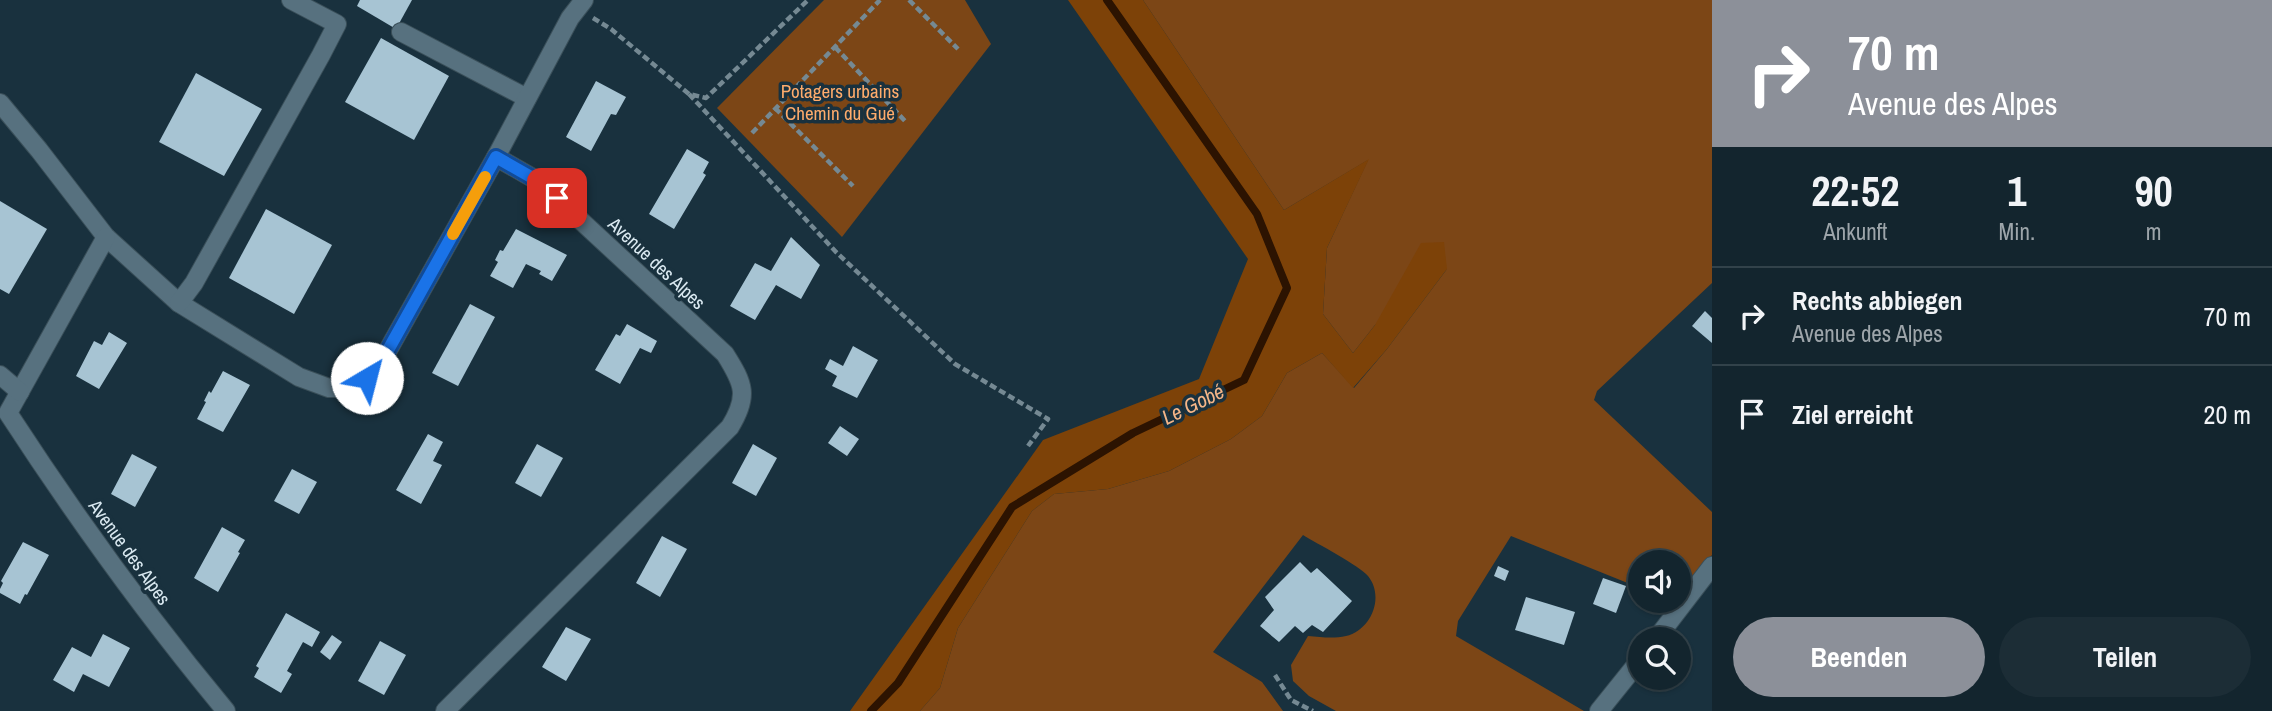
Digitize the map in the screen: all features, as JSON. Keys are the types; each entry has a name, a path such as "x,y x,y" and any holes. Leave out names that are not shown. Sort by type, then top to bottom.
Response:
{"street":[{"path":"178,303 194,283 337,24 291,0"},
{"path":"0,103 106,237 178,303 299,377 329,388 356,388 378,368 580,4"},
{"path":"401,32 527,98"},
{"name":"Avenue des Alpes","path":"445,711 730,427 741,408 742,392 738,374 725,354 538,181 496,157"},
{"name":"Avenue des Alpes","path":"106,237 20,392 4,413 117,572 226,711"},
{"path":"0,375 20,392"},
{"path":"1665,627 1712,566"},
{"path":"1599,711 1628,675"}],"path":[{"path":"689,94 706,98 808,0"},
{"path":"752,133 880,0"},
{"path":"909,0 958,49"},
{"path":"580,4 689,94 836,252 955,364 1048,419 1028,446"},
{"path":"835,47 905,121"},
{"path":"775,108 853,186"},
{"path":"1275,675 1291,700 1313,711"}],"green space":[{"name":"Potagers urbains Chemin du Gué","path":"824,0 965,0 991,44 842,237 717,108"},
{"path":"1143,0 1712,0 1712,283 1597,391 1594,400 1712,512 1712,555 1691,582 1691,550 1628,550 1628,583 1511,536 1458,621 1456,636 1584,711 1336,711 1309,696 1293,681 1291,665 1308,636 1327,638 1355,633 1373,612 1375,593 1368,576 1303,535 1213,652 1262,682 1283,711 920,711 940,688 958,628 1032,511 1054,494 1108,489 1169,471 1231,439 1262,416 1287,373 1322,353 1354,388 1447,269 1375,325 1353,353 1323,314 1327,248 1368,160 1284,210"}],"shaded area":[{"path":"1068,0 1143,0 1284,210 1369,159 1327,248 1323,314 1353,353 1375,325 1421,243 1444,242 1447,269 1387,349 1353,388 1322,353 1287,373 1262,416 1231,439 1169,471 1108,489 1054,494 1032,511 958,628 940,688 920,711 850,711 1043,440 1199,379 1248,259"}],"building":[{"path":"360,0 412,0 396,29 357,6"},
{"path":"381,38 449,76 414,140 345,102"},
{"path":"196,73 262,109 224,176 159,142"},
{"path":"596,81 626,97 616,115 611,114 591,151 566,137"},
{"path":"687,149 709,162 703,173 706,175 674,229 649,214"},
{"path":"0,201 47,229 9,294 0,289"},
{"path":"266,209 332,245 294,314 229,278"},
{"path":"516,229 567,255 552,281 539,274 541,271 526,264 513,288 490,276 498,262 495,260 500,250 503,251"},
{"path":"791,237 820,265 801,299 776,285 755,320 730,306 755,263 771,271"},
{"path":"470,304 495,317 458,386 432,373"},
{"path":"1705,311 1712,318 1712,343 1692,326"},
{"path":"627,324 657,341 651,353 640,348 620,384 595,370 616,334 620,336"},
{"path":"109,332 127,343 99,389 76,376 94,341 102,345"},
{"path":"853,346 878,360 857,398 832,386 837,376 825,369 830,359 843,366"},
{"path":"223,371 250,385 223,432 197,419 209,391 211,393"},
{"path":"840,426 859,439 847,456 828,443"},
{"path":"428,434 443,442 433,461 442,465 421,504 396,490"},
{"path":"537,444 563,458 541,497 515,483"},
{"path":"753,444 777,458 756,496 732,483"},
{"path":"132,454 157,467 135,507 111,494"},
{"path":"292,469 317,482 299,514 274,501"},
{"path":"222,527 245,540 218,592 194,578"},
{"path":"662,536 687,549 660,597 636,583"},
{"path":"23,542 49,555 20,604 0,593 0,589 3,583 1,581"},
{"path":"1300,562 1311,573 1317,568 1352,601 1323,632 1312,625 1303,633 1295,626 1279,642 1260,626 1274,610 1265,597"},
{"path":"1498,566 1509,571 1505,581 1494,576"},
{"path":"1603,578 1626,586 1616,613 1593,604"},
{"path":"1526,597 1575,612 1564,645 1515,630"},
{"path":"286,613 320,632 312,647 303,642 287,671 292,674 281,693 254,677 259,668 256,666"},
{"path":"566,627 591,639 566,681 542,667"},
{"path":"103,634 130,648 109,687 83,674 74,692 53,680 72,647 91,657"},
{"path":"332,635 342,642 330,660 320,652"},
{"path":"380,641 406,655 384,695 358,681"}],"waterway":[{"name":"Le Gobé","path":"871,711 898,683 1012,507 1133,433 1244,380 1287,288 1257,214 1107,0"}],"slow traffic":[{"path":"453,234 485,177"}],"route":[{"path":"367,378 378,368 496,157 538,181 557,198"}]}
